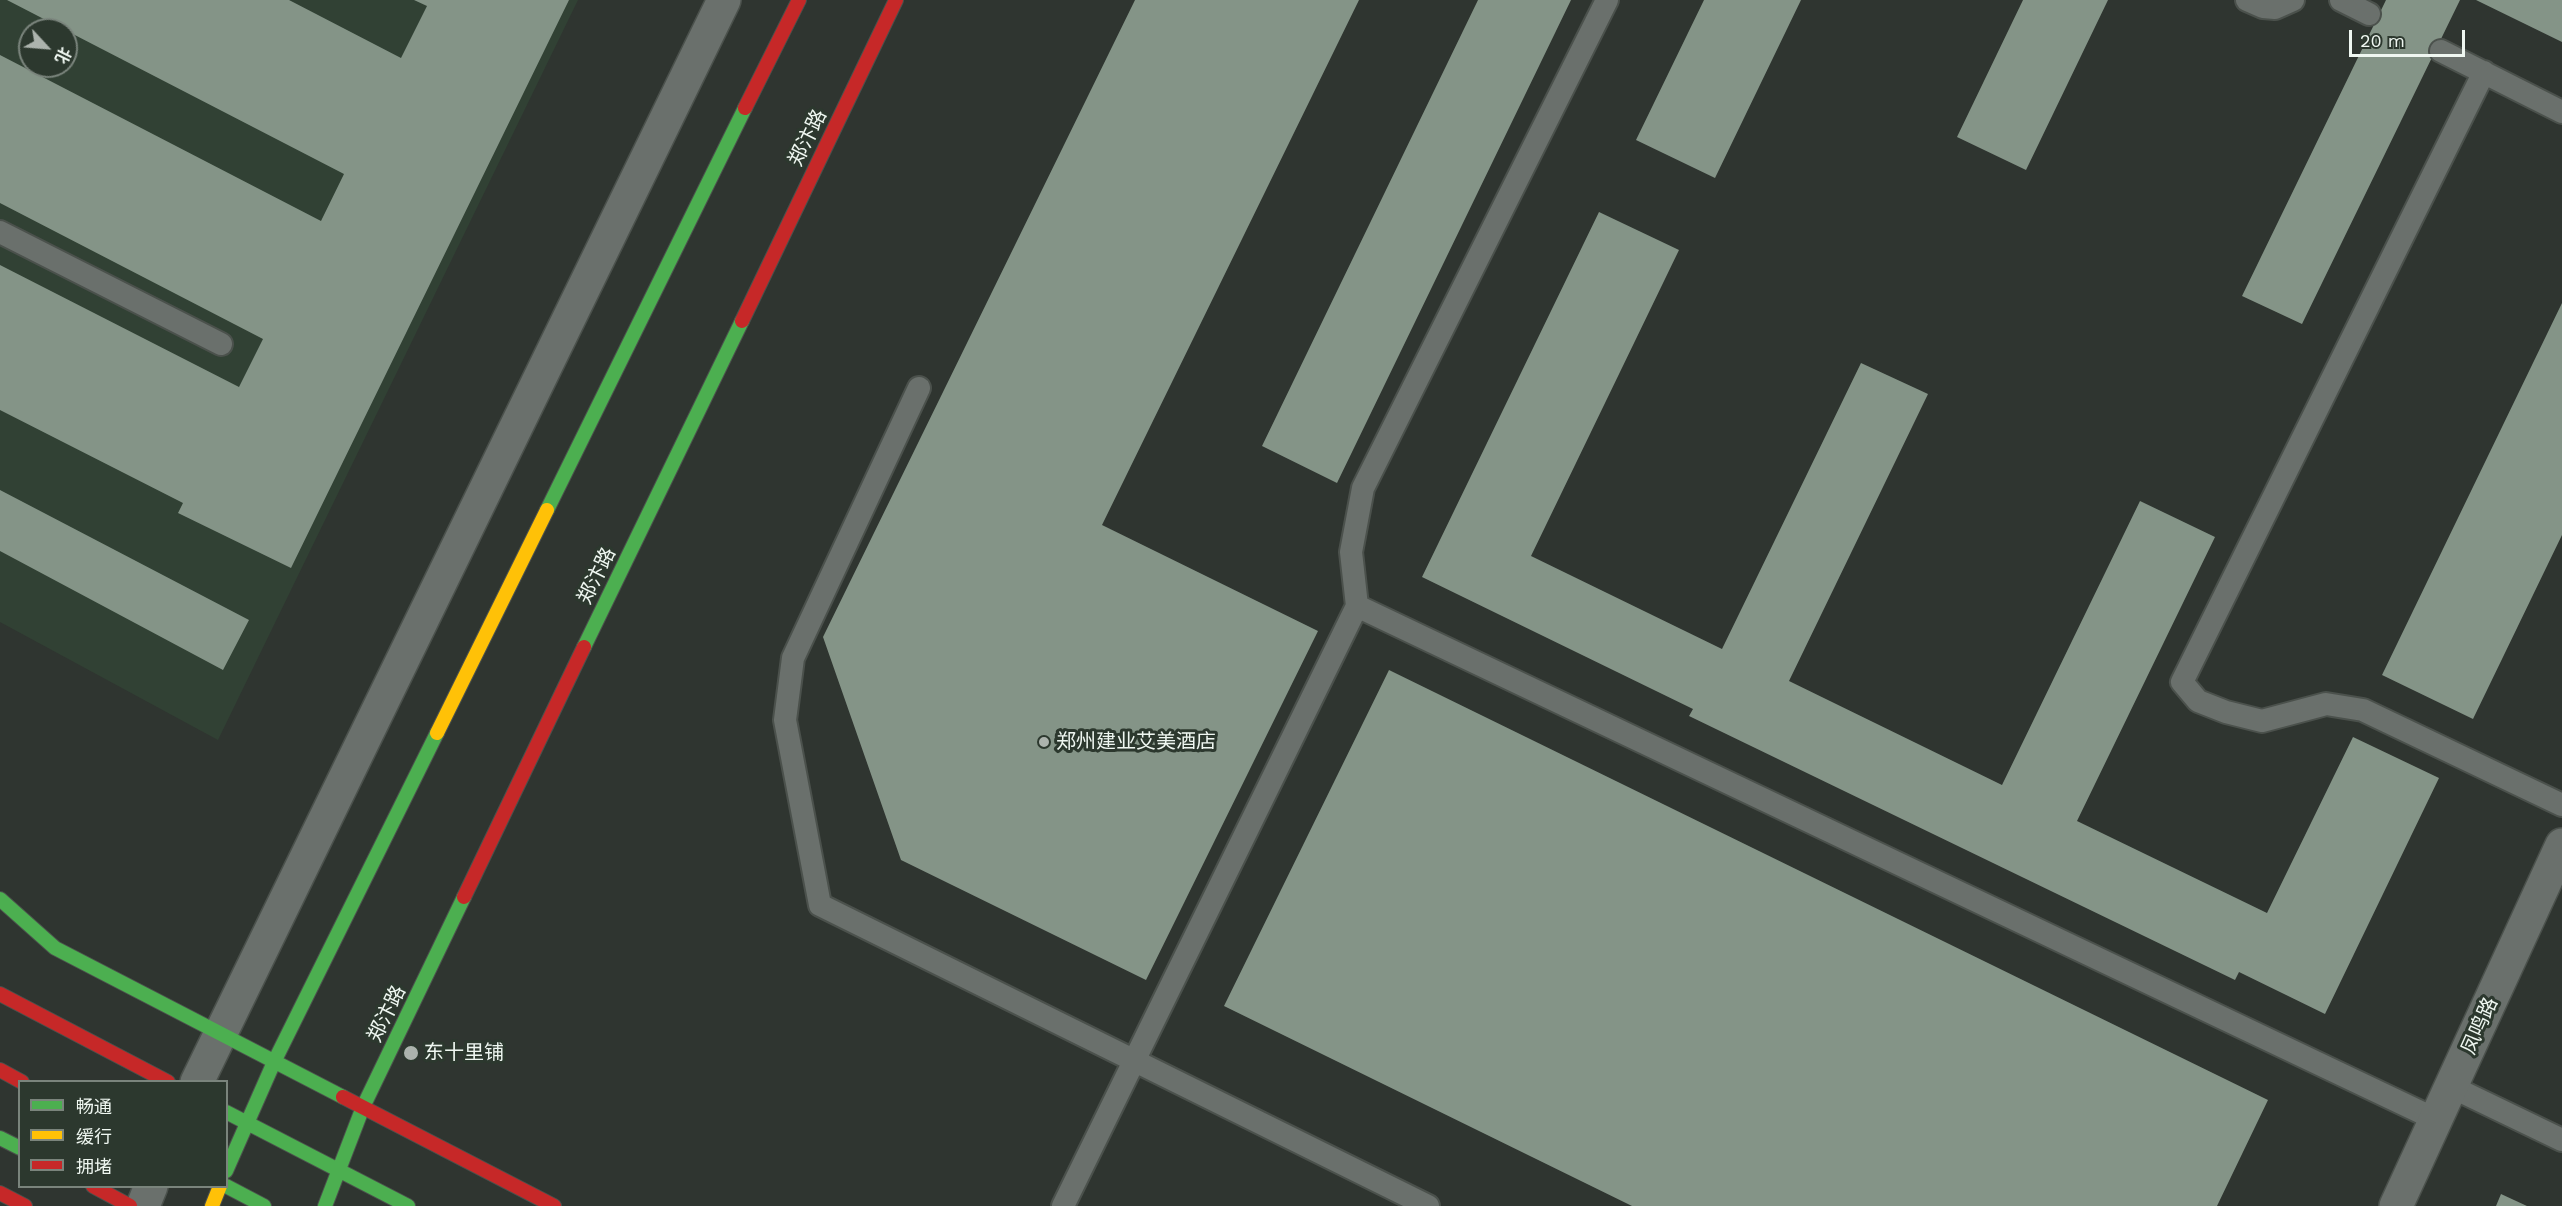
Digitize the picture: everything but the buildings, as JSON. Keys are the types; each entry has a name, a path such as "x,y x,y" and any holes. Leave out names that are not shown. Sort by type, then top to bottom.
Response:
{"main road":[{"path":"228,1166 274,1062 799,0"},
{"name":"郑汴路","path":"325,1206 363,1107 896,0"},
{"path":"0,899 56,948 554,1206"},
{"path":"0,994 164,1080"},
{"path":"0,1070 18,1080"},
{"path":"228,1113 408,1206"},
{"path":"0,1138 18,1147"},
{"path":"228,1187 264,1206"},
{"path":"97,1188 130,1206"},
{"path":"212,1206 219,1188"},
{"path":"0,1193 25,1206"}],"street":[{"path":"198,1080 724,0"},
{"name":"凤鸣路","path":"2396,1206 2562,845"},
{"path":"143,1206 151,1188"}],"lane":[{"path":"1063,1206 1358,606 1351,552 1363,488 1607,0"},
{"path":"2247,0 2264,7 2275,8 2293,0"},
{"path":"2341,0 2369,14"},
{"path":"2441,51 2562,112"},
{"path":"2484,72 2182,682 2198,701 2226,712 2262,721 2326,704 2363,710 2562,805"},
{"path":"0,232 221,344"},
{"path":"920,388 793,657 784,720 820,905 1428,1206"},
{"path":"1358,606 2437,1120"},
{"path":"2452,1087 2562,1140"}],"shaded area":[{"path":"0,0 578,0 218,740 0,622"}],"traffic: fast":[{"path":"547,510 745,108"},
{"path":"584,647 742,321"},
{"path":"228,1166 274,1062 437,733"},
{"path":"325,1206 363,1107 464,897"},
{"path":"0,899 55,948 343,1097"},
{"path":"228,1113 408,1206"},
{"path":"0,1138 18,1147"},
{"path":"228,1187 264,1206"}],"traffic: slow":[{"path":"437,733 547,510"},
{"path":"212,1206 219,1188"}],"traffic: jam":[{"path":"745,108 799,0"},
{"path":"742,321 896,0"},
{"path":"464,897 584,647"},
{"path":"0,994 164,1080"},
{"path":"0,1070 18,1080"},
{"path":"343,1097 554,1206"},
{"path":"97,1188 130,1206"},
{"path":"0,1193 25,1206"}],"place":[{"name":"郑州建业艾美酒店","path":"1044,742"},
{"name":"东十里铺","path":"411,1053"}]}
